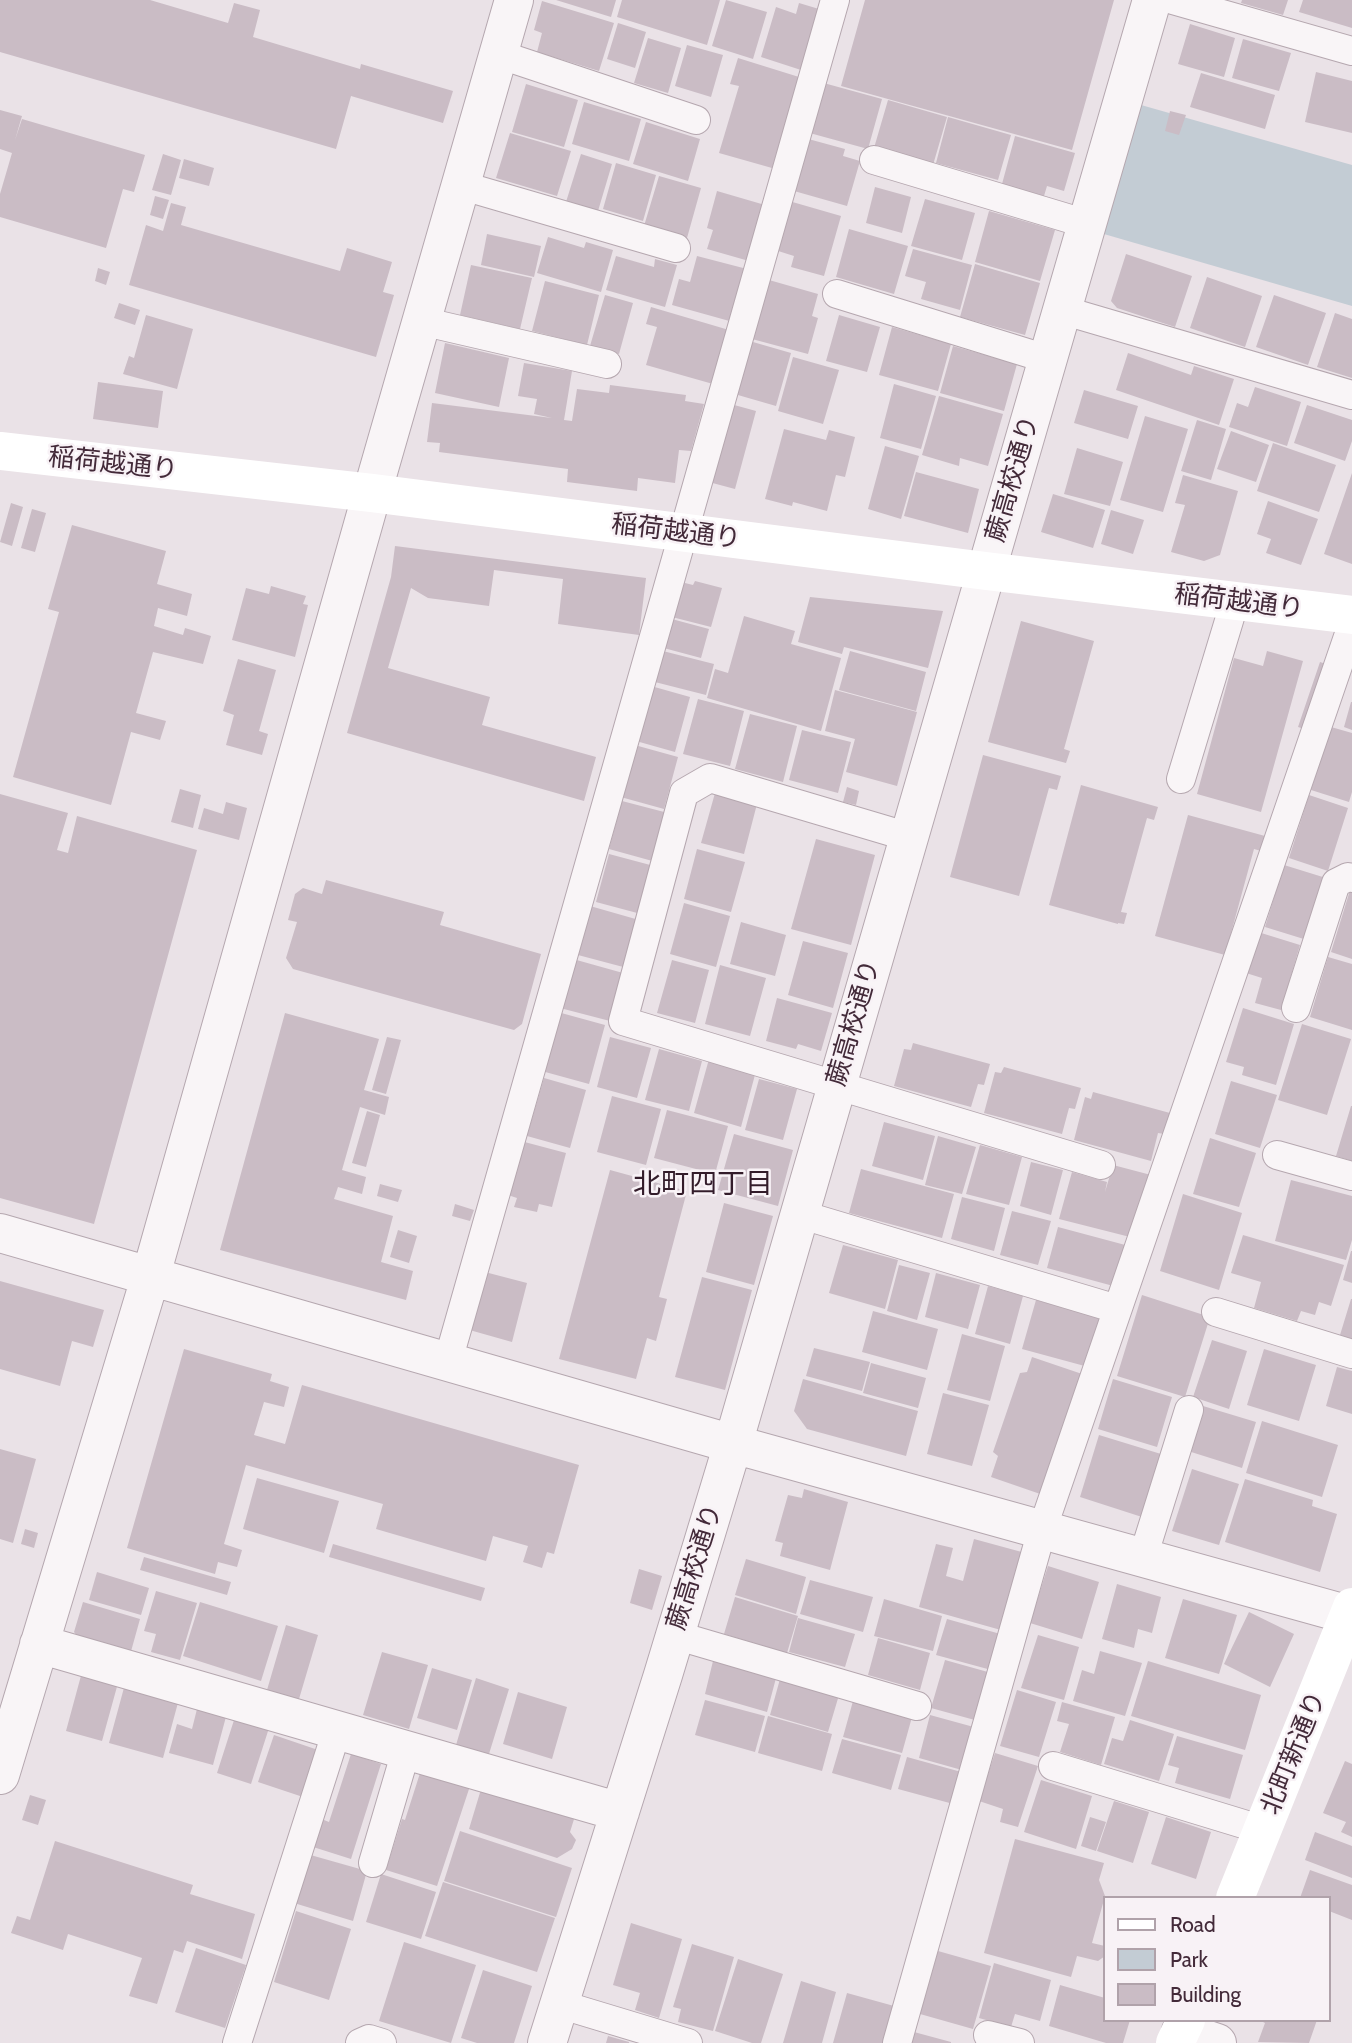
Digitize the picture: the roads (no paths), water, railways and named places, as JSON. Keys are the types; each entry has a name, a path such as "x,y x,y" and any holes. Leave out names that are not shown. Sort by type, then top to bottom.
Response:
{"street":[{"path":"0,1775 150,1275 514,0"},
{"name":"蕨高校通り","path":"547,2043 733,1444 1152,0"},
{"name":"稲荷越通り","path":"0,451 372,493 1352,615"},
{"path":"0,1233 733,1444 1143,1558 1351,1611"},
{"name":"北町新通り","path":"1236,1896 1351,1611"},
{"path":"39,1644 620,1812"},
{"path":"1181,2031 1217,2043"}],"lane":[{"path":"448,1361 835,0"},
{"path":"1172,0 1352,51"},
{"path":"498,54 696,120"},
{"path":"874,160 1087,224"},
{"path":"460,185 676,248"},
{"path":"837,294 1048,359"},
{"path":"1062,310 1352,395"},
{"path":"421,321 607,364"},
{"path":"1181,779 1235,601"},
{"path":"897,2043 1042,1530 1352,625"},
{"path":"909,837 710,778 684,793 623,1021 1101,1164"},
{"path":"1296,1008 1336,883 1348,877 1352,878"},
{"path":"1277,1155 1352,1175"},
{"path":"799,1214 1117,1309"},
{"path":"1216,1312 1352,1354"},
{"path":"1143,1558 1189,1410"},
{"path":"675,1634 917,1706"},
{"path":"237,2043 337,1731"},
{"path":"373,1863 406,1751"},
{"path":"1053,1766 1263,1830"},
{"path":"559,2004 688,2043"},
{"path":"988,2035 1020,2043"},
{"path":"360,2043 369,2039 383,2043"}],"district":[{"name":"北町四丁目","path":"703,1185"}]}
